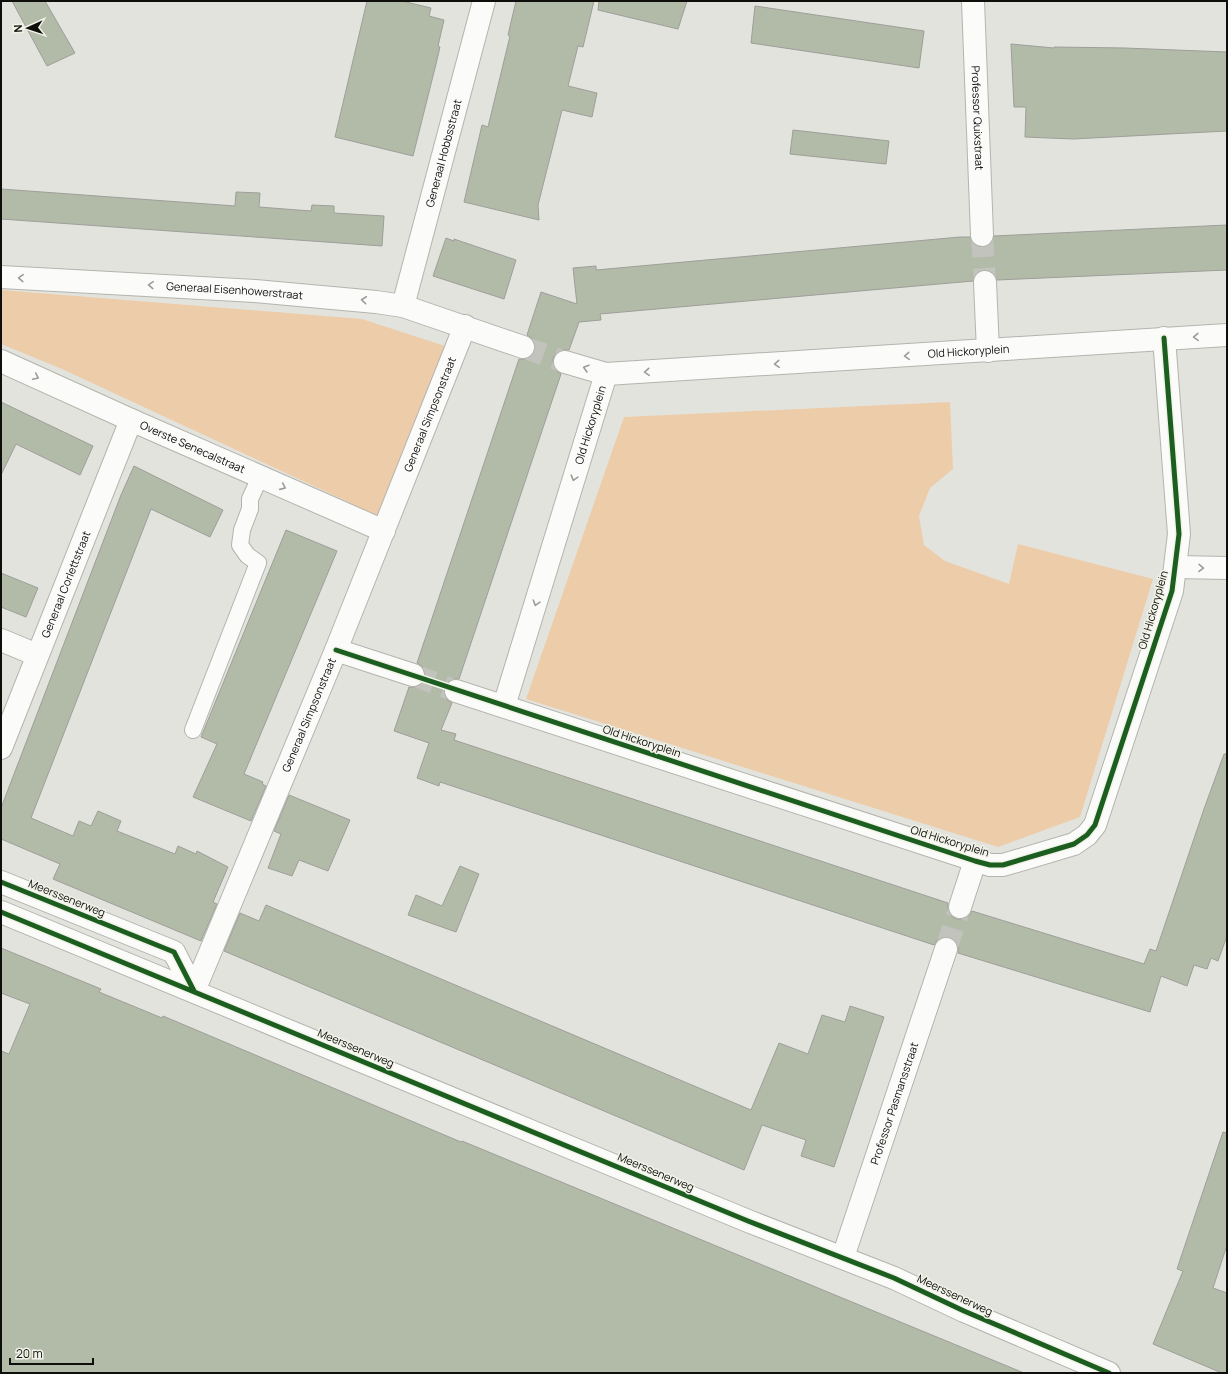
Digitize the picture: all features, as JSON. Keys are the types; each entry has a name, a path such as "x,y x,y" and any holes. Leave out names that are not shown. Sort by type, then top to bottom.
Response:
{"street":[{"name":"Generaal Hobbsstraat","path":"403,306 484,1"},
{"name":"Professor Quixstraat","path":"973,1 982,235"},
{"name":"Generaal Eisenhowerstraat","path":"1,277 310,295 403,306 465,326"},
{"path":"985,282 988,351"},
{"path":"465,326 523,347"},
{"name":"Generaal Simpsonstraat","path":"194,991 336,650 465,326"},
{"path":"1164,338 1227,335"},
{"name":"Old Hickoryplein","path":"456,691 990,865 1003,865 1081,840 1095,825 1172,591 1176,567 1179,534 1164,338 988,351 606,374 565,362"},
{"name":"Overste Senecalstraat","path":"1,361 384,531"},
{"name":"Old Hickoryplein","path":"504,706 606,374"},
{"name":"Generaal Corlettstraat","path":"1,748 131,420"},
{"path":"1176,567 1227,568"},
{"path":"1,640 37,655"},
{"path":"336,650 413,675"},
{"path":"960,908 975,861"},
{"name":"Meerssenerweg","path":"1,882 174,952 194,991"},
{"name":"Meerssenerweg","path":"1,912 748,1221 901,1281 964,1312 1109,1373"},
{"name":"Professor Pasmansstraat","path":"843,1257 946,949"}],"lane":[{"path":"193,730 258,563 247,555 240,545 242,530 250,509 250,499 260,477"}],"shaded area":[{"path":"1,290 362,319 445,346 378,516 62,369 1,344"},
{"path":"950,402 953,469 930,488 919,516 924,545 945,561 1009,584 1018,544 1153,579 1080,817 998,847 526,699 624,417"}],"building":[{"path":"12,1 45,1 75,53 47,66"},
{"path":"367,1 402,1 431,8 429,16 444,20 438,46 440,47 413,156 335,137"},
{"path":"516,1 594,1 583,47 578,46 568,86 597,93 592,117 562,110 538,205 539,220 464,202 482,125 488,127 510,36 508,35"},
{"path":"599,1 687,1 678,29 598,10"},
{"path":"755,6 924,31 919,68 751,43"},
{"path":"1011,44 1054,48 1125,48 1227,52 1227,131 1073,139 1025,137 1026,107 1014,107"},
{"path":"793,130 889,141 886,164 790,154"},
{"path":"1,189 235,206 236,192 260,193 259,207 311,211 312,205 334,206 334,213 384,216 382,246 1,219"},
{"path":"1227,225 1227,270 997,280 991,271 984,270 978,272 973,281 600,314 601,320 579,322 569,350 562,350 553,358 553,365 561,374 459,679 448,681 444,688 446,699 452,703 441,730 456,734 454,740 948,903 948,910 951,916 956,919 968,917 972,911 1144,964 1150,949 1156,951 1204,809 1224,754 1227,754 1227,936 1218,961 1211,958 1207,969 1194,965 1187,986 1161,976 1150,1012 958,953 956,941 950,937 938,939 934,945 440,782 439,786 417,778 429,743 394,731 409,687 416,687 422,684 425,679 425,672 422,666 417,663 519,359 531,357 535,351 533,339 527,335 541,292 577,304 573,268 596,266 596,270 960,237 970,237 976,246 983,247 989,245 994,236"},
{"path":"446,238 454,241 454,239 516,260 504,299 433,276"},
{"path":"1,402 93,446 80,475 16,444 1,475"},
{"path":"134,466 223,510 210,537 151,509 31,818 73,836 79,821 91,826 98,811 121,821 117,831 175,854 178,846 196,854 197,851 228,867 213,902 217,904 201,941 53,879 60,864 1,839 1,808 121,495"},
{"path":"286,530 337,551 244,774 263,782 262,784 266,786 251,821 193,797 217,744 201,737"},
{"path":"1,573 38,588 26,617 1,607"},
{"path":"289,795 350,820 328,871 299,860 292,876 268,868 281,834 274,831"},
{"path":"460,866 479,874 456,932 408,915 416,895 442,906"},
{"path":"266,905 751,1110 779,1043 808,1054 822,1015 845,1022 850,1006 884,1017 834,1167 801,1156 806,1140 762,1125 744,1170 224,951 240,913 259,921"},
{"path":"1,948 101,989 99,992 162,1018 163,1016 461,1142 462,1141 1024,1373 1,1373 1,1051 9,1054 30,1004 1,993"},
{"path":"1223,1132 1227,1133 1227,1245 1213,1288 1227,1293 1227,1373 1222,1373 1153,1344 1183,1271 1177,1269"}],"tunnel":[{"path":"982,235 985,282"},
{"path":"523,347 565,362"},
{"path":"413,675 456,691"},
{"path":"946,949 960,907"}],"cycle path":[{"path":"336,650 990,865 1003,865 1074,844 1087,835 1095,825 1172,591 1179,534 1164,338"},
{"path":"1,882 174,952 194,991"},
{"path":"1,912 748,1221 894,1278 964,1311 1109,1373"}]}
